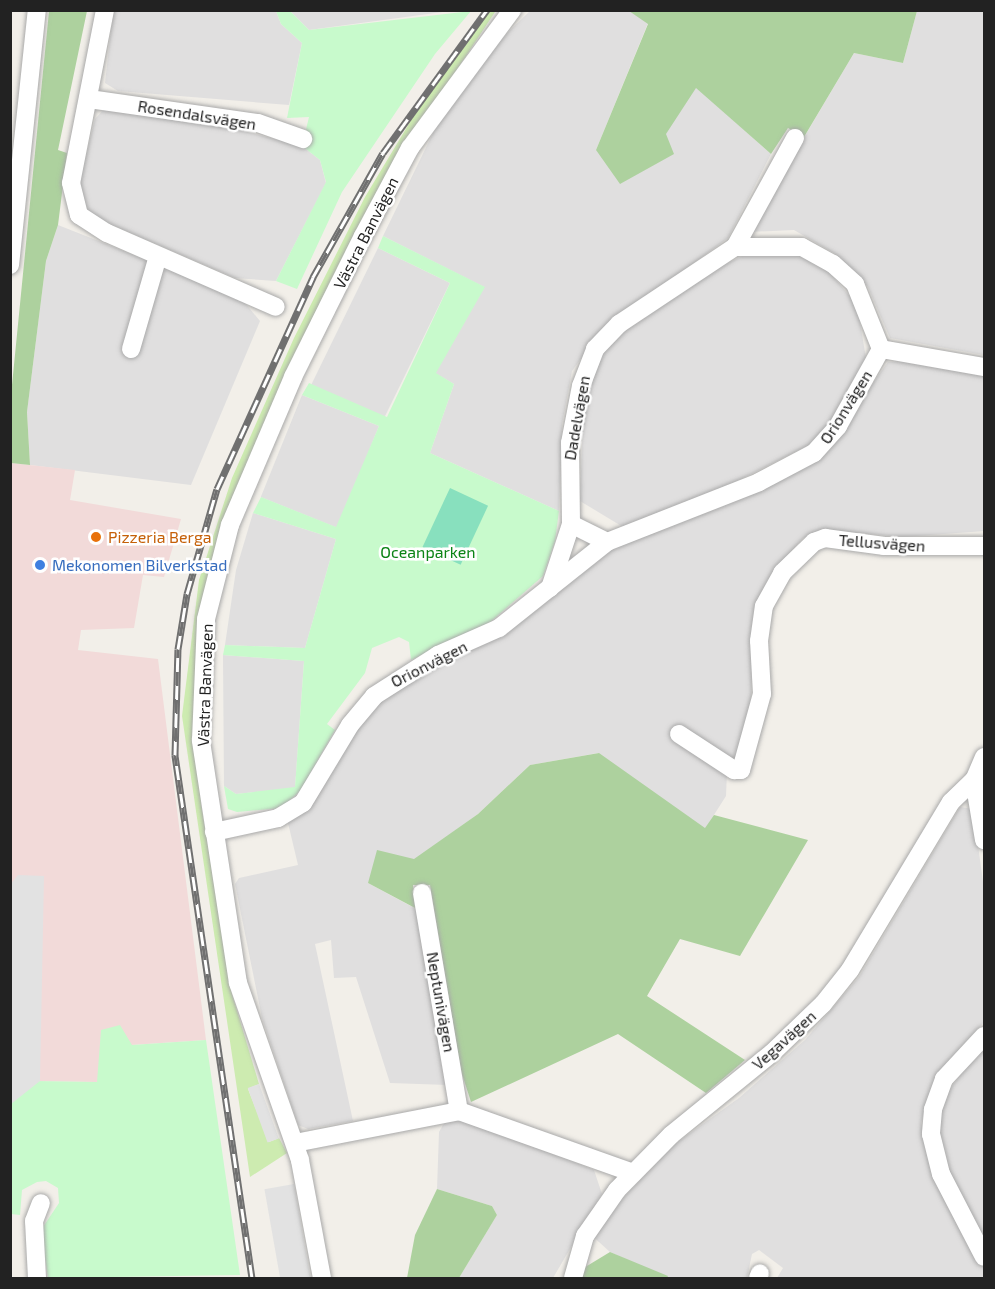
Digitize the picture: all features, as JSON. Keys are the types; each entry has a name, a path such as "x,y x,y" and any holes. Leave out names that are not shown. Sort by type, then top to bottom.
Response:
{"street":[{"path":"10,265 37,10"},
{"path":"105,10 71,183 74,206 94,227 276,307"},
{"name":"Västra Banvägen","path":"322,1278 295,1143 238,983 201,740 206,619 230,525 293,377 410,148 512,10"},
{"name":"Rosendalsvägen","path":"89,99 258,123 303,139"},
{"name":"Dadelvägen","path":"550,588 571,524 570,443 595,349 620,324 735,247 795,138"},
{"path":"735,247 802,247 833,264 855,284 881,349 984,367"},
{"path":"131,349 158,256"},
{"name":"Orionvägen","path":"214,832 290,813 317,785 350,725 374,696 438,655 499,628 607,542 759,482 814,453 838,426 881,349"},
{"path":"571,524 607,542"},
{"name":"Tellusvägen","path":"679,734 734,770 741,770 762,694 759,641 764,606 782,573 807,546 825,538 884,546 984,546"},
{"path":"984,758 974,780 984,840"},
{"name":"Vegavägen","path":"573,1278 585,1236 600,1209 633,1173 823,1005 850,970 951,802 974,780"},
{"name":"Neptunivägen","path":"423,893 459,1111"},
{"path":"984,1036 944,1079 933,1110 931,1134 941,1174 984,1256"},
{"path":"295,1143 459,1111 633,1173"},
{"path":"37,1278 34,1221 41,1203"}],"shaded area":[{"path":"113,11 276,11 281,24 302,43 289,105 118,91 105,83"},
{"path":"290,11 450,11 309,30"},
{"path":"530,11 629,11 648,23 596,150 665,134 696,87 771,154 728,238 600,332 572,371 562,424 559,511 430,453 454,384 435,373 484,287 383,236 435,129 496,44"},
{"path":"917,11 984,11 984,355 890,338 868,287 834,253 794,230 748,232 854,53 903,63"},
{"path":"105,108 232,128 302,146 320,160 326,183 276,281 235,278 91,216 78,188 95,119"},
{"path":"58,225 240,297 260,321 191,485 30,465 27,412 46,261"},
{"path":"378,248 450,283 383,420 311,385"},
{"path":"795,253 830,273 857,305 867,364 819,440 719,490 623,527 580,501 584,391 606,345 684,283 745,255"},
{"path":"911,361 984,372 984,531 903,537 827,530 803,538 774,571 753,649 750,719 740,756 727,772 726,796 705,829 598,753 530,765 478,814 414,860 368,883 418,910 448,1085 390,1083 356,977 334,978 331,940 315,944 353,1121 308,1129 298,1125 262,1018 235,884 239,878 298,865 288,823 358,721 389,690 613,543 827,448 888,362"},
{"path":"302,395 379,426 338,528 261,497"},
{"path":"11,463 75,470 70,500 181,519 164,577 143,575 134,628 81,630 78,650 158,659 206,1040 131,1045 97,1082 35,1081 11,1104"},
{"path":"253,513 336,539 305,648 225,645 236,570"},
{"path":"223,655 304,661 295,788 236,794 224,786"},
{"path":"960,807 973,809 984,889 984,1022 957,1052 928,1100 921,1123 935,1172 984,1267 984,1278 777,1278 783,1268 759,1250 752,1254 747,1278 667,1278 610,1252 589,1233 675,1144 739,1098 805,1040 859,977"},
{"path":"18,875 44,876 40,1081 11,1104 10,885"},
{"path":"984,1042 984,1239 945,1169 934,1135 942,1100"},
{"path":"259,1084 279,1139 268,1143 248,1088"},
{"path":"447,1118 466,1118 594,1170 602,1194 553,1278 459,1278 497,1215 492,1206 437,1189 439,1132"},
{"path":"294,1184 310,1278 280,1278 264,1189"}],"green space":[{"path":"49,11 87,11 58,150 67,153 58,225 46,261 27,412 30,465 11,463 11,395"},
{"path":"276,11 290,11 309,30 471,11 435,54 342,192 297,289 276,281 326,182 320,160 302,146 309,117 287,118 302,43 281,24"},
{"path":"490,11 495,12 386,177 234,506 195,736 201,803 232,994 259,1084 248,1089 269,1142 279,1138 287,1153 250,1177 182,716 199,580 232,478 294,338 365,197 413,117"},
{"path":"629,11 917,11 903,63 854,53 804,137 788,128 771,154 696,88 666,134 674,154 620,184 596,150 648,24"},
{"name":"Oceanparken","path":"383,236 485,287 436,373 454,384 430,453 559,511 555,541 543,576 488,624 411,660 409,642 399,637 372,648 365,673 327,724 335,730 300,791 281,808 237,812 228,809 224,786 236,794 295,787 304,661 223,655 225,645 305,648 336,539 253,513 261,497 336,527 379,426 302,395 309,383 387,417 450,283 378,248"},
{"path":"450,488 488,506 461,565 423,547"},
{"path":"599,753 705,828 714,815 808,840 740,956 680,939 647,996 745,1060 706,1093 618,1034 471,1102 461,1071 430,885 413,885 415,908 368,883 377,850 414,859 478,814 530,765"},
{"path":"120,1025 132,1045 206,1040 240,1275 48,1278 41,1230 59,1203 58,1188 46,1181 37,1182 22,1190 20,1215 11,1214 10,1104 35,1081 97,1082 101,1030"},
{"path":"437,1189 492,1206 497,1215 459,1278 407,1278 415,1235"},
{"path":"610,1252 668,1276 667,1278 581,1278 582,1269"}],"railway":[{"path":"252,1278 175,755 178,649 187,594 217,489 313,277 383,153 487,10"}],"place":[{"name":"Pizzeria Berga","path":"96,537"},
{"name":"Mekonomen Bilverkstad","path":"40,565"}]}
